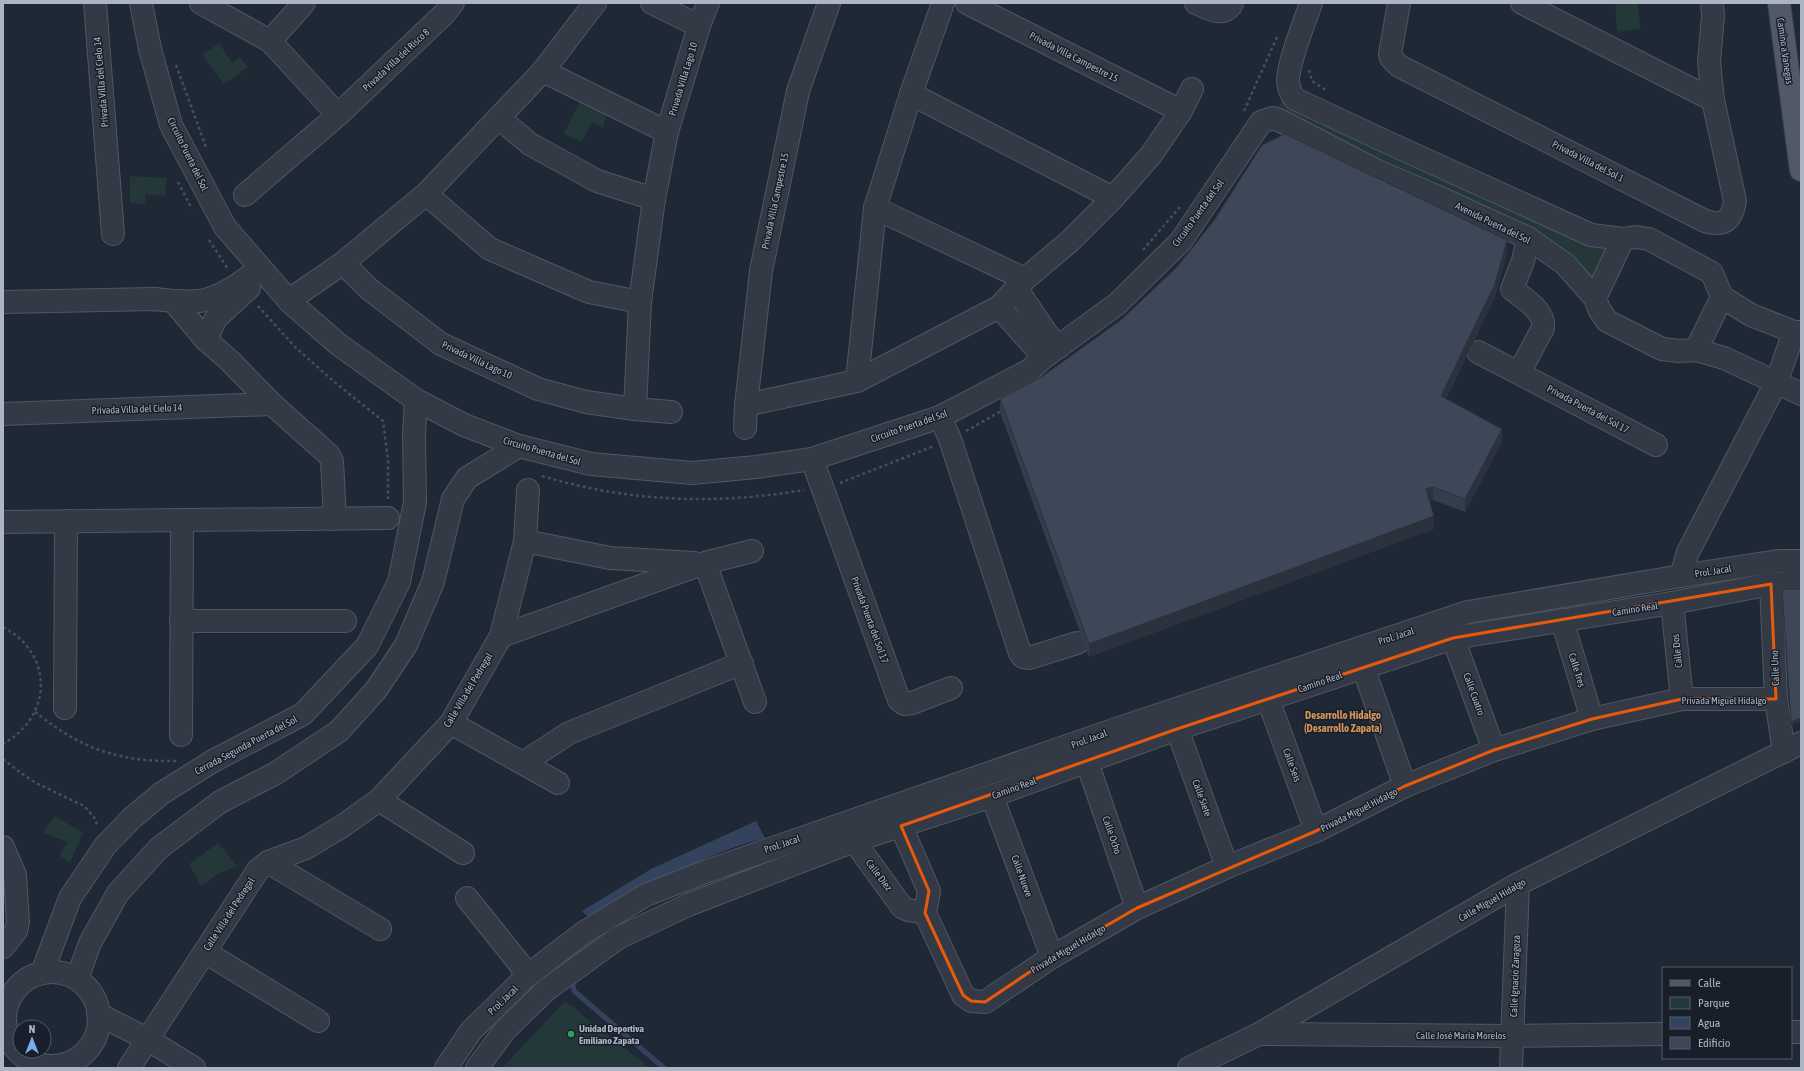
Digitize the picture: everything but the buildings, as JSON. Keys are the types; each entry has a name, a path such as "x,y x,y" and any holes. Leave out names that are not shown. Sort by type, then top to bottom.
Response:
{"main road":[{"name":"Camino a Vanegas","path":"1779,3 1800,159"}],"street":[{"name":"Privada Villa del Cielo 14","path":"95,3 113,234"},
{"name":"Circuito Puerta del Sol","path":"140,3 150,49 171,125 225,227 263,271 294,298 338,344 416,400 464,425 519,446 592,464 692,473 756,467 812,459 940,417 1030,370 1045,346 1117,304 1181,241 1261,122 1273,118"},
{"path":"201,3 270,41 338,114"},
{"path":"270,41 304,3"},
{"name":"Privada Villa del Risco 8","path":"245,195 338,114 444,14 453,3"},
{"path":"294,298 343,263 426,194 500,119 543,71 595,3"},
{"path":"652,3 699,26"},
{"name":"Privada Villa Lago 10","path":"635,409 640,302 654,199 667,132 699,26 708,3"},
{"name":"Privada Villa Campestre 15","path":"745,428 746,405 761,272 798,92 830,3"},
{"path":"857,381 875,208 911,94 943,3"},
{"name":"Privada Villa Campestre 15","path":"966,3 1181,111"},
{"path":"1196,3 1217,12 1230,8 1232,3"},
{"path":"1312,3 1295,51 1288,77 1292,96 1295,99 1591,235 1623,239 1636,237 1649,239 1712,273 1722,297 1750,315 1798,332 1776,383 1688,552 1681,576"},
{"name":"Privada Villa del Sol 1","path":"1398,3 1390,54 1391,58 1399,66 1715,224 1726,221 1733,213 1735,201 1713,100 1709,62 1714,16 1712,3"},
{"path":"1522,3 1713,100"},
{"path":"543,71 667,132"},
{"path":"746,405 857,381 999,307 1020,283 1069,242 1113,198 1151,155 1181,111 1192,89"},
{"path":"911,94 1113,198"},
{"name":"Avenida Puerta del Sol","path":"1273,118 1377,171 1528,238 1565,264 1595,298 1599,309 1606,320 1662,349 1678,351 1696,350 1724,358 1801,394"},
{"path":"500,119 530,144 597,181 654,199"},
{"path":"1377,171 1391,144"},
{"path":"426,194 490,249 589,292 640,302"},
{"path":"1427,216 1436,196"},
{"path":"875,208 1020,283 1045,346"},
{"path":"1520,373 1543,328 1544,320 1539,312 1512,289 1523,261 1528,238"},
{"path":"1595,298 1623,239"},
{"name":"Privada Villa Lago 10","path":"343,263 369,289 441,344 538,389 586,402 635,409 671,412"},
{"path":"206,340 216,318 242,288 263,271"},
{"path":"3,302 155,299 172,301 200,301 242,288"},
{"path":"1696,350 1722,297"},
{"path":"172,301 206,340 272,404 329,455 332,461 335,519"},
{"path":"999,307 1045,346"},
{"name":"Privada Puerta del Sol 17","path":"1478,352 1656,445"},
{"name":"Cerrada Segunda Puerta del Sol","path":"42,973 70,898 105,846 132,818 162,793 213,761 303,714 367,646 400,582 415,502 414,434 416,400"},
{"name":"Privada Villa del Cielo 14","path":"3,414 272,404"},
{"path":"940,417 950,439 1020,653 1023,657 1029,658 1076,643"},
{"path":"77,979 90,943 118,893 158,848 220,802 276,773 339,731 376,690 406,645 433,582 453,499 467,478 519,446"},
{"name":"Privada Puerta del Sol 17","path":"812,459 899,700 904,704 912,703 951,688"},
{"name":"Calle Villa del Pedregal","path":"129,1068 146,1039 205,952 250,880 268,862 306,848 341,827 379,800 451,722 501,636 525,541 528,490"},
{"path":"3,522 388,518"},
{"path":"182,520 182,735"},
{"path":"65,708 66,521"},
{"path":"525,541 610,558 705,563"},
{"path":"501,636 705,563 752,551"},
{"name":"Prol. Jacal","path":"446,1068 471,1031 527,976 582,933 646,895 707,871 1127,725 1468,612 1778,561 1801,561"},
{"path":"705,563 755,702"},
{"name":"Camino Real","path":"854,842 992,796 1177,729 1453,638 1672,603 1771,584 1801,582"},
{"name":"Calle Uno","path":"1771,584 1776,700 1793,748"},
{"name":"Calle Dos","path":"1672,603 1682,699"},
{"name":"Calle Tres","path":"1562,620 1592,719"},
{"path":"182,621 345,621"},
{"name":"Calle Cuatro","path":"1453,638 1494,750"},
{"path":"523,763 569,733 742,663"},
{"path":"1363,667 1405,786"},
{"name":"Calle Seis","path":"1268,699 1316,832"},
{"name":"Privada Miguel Hidalgo","path":"925,913 963,995 971,1001 978,1003 985,1002 1052,957 1137,908 1227,867 1316,832 1405,786 1494,750 1592,719 1682,699 1776,700"},
{"path":"451,722 558,783"},
{"name":"Calle Siete","path":"1177,729 1227,867"},
{"name":"Calle Miguel Hidalgo","path":"1192,1067 1259,1034 1518,884 1793,748"},
{"name":"Calle Ocho","path":"1087,762 1137,908"},
{"name":"Calle Nueve","path":"992,796 1052,957"},
{"path":"379,800 463,853"},
{"name":"Calle Diez","path":"844,823 854,842 902,907 908,910 925,913"},
{"path":"901,826 929,891 925,913"},
{"path":"477,1068 505,1030 546,990 618,938 688,905 854,842"},
{"path":"3,947 16,931 18,922 14,875 4,852"},
{"path":"268,862 380,929"},
{"name":"Calle Ignacio Zaragoza","path":"1511,1068 1518,884"},
{"path":"467,898 519,963 527,976"},
{"path":"205,952 318,1021"},
{"path":"42,973 59,973 77,979 91,992 98,1014 99,1028 92,1046 78,1059 60,1066 40,1065 23,1056 6,1037 6,1008 14,992 26,980 42,973"},
{"path":"98,1014 146,1039 194,1068"},
{"name":"Calle José María Morelos","path":"1259,1034 1513,1036 1662,1034"}],"path":[{"path":"1242,114 1279,31"},
{"path":"1309,63 1308,69 1312,81 1328,91"},
{"path":"3,627 14,632 25,642 39,669 41,684 40,698 35,712 22,730 3,744"},
{"path":"35,712 72,738 93,748 134,760 183,761"},
{"path":"3,759 21,774 36,783 84,806 94,817 105,846"}],"highlighted area":[{"path":"1771,584 1776,699 1682,699 1592,719 1494,750 1405,786 1316,831 1137,908 1052,957 985,1002 971,1001 963,995 925,913 929,891 901,826 1177,729 1453,638"}],"green space":[{"path":"1615,3 1637,3 1641,29 1617,32"},
{"path":"219,43 232,63 240,57 248,67 224,84 203,55"},
{"path":"1289,86 1623,239 1595,298 1565,264 1273,118"},
{"path":"580,101 607,114 603,128 592,122 582,142 564,134"},
{"path":"130,176 167,178 165,196 145,194 145,204 130,203"},
{"path":"55,816 83,833 70,863 59,855 68,842 43,833"},
{"path":"218,843 237,866 218,874 201,886 189,864"},
{"name":"Unidad Deportiva Emiliano Zapata","path":"565,1001 650,1068 502,1068"}],"water":[{"path":"756,821 765,838 697,862 589,918 582,911 651,869"}],"waterway":[{"path":"572,979 574,991 664,1068"}],"place":[{"name":"Unidad Deportiva Emiliano Zapata","path":"571,1034"}],"district":[{"name":"Desarrollo Hidalgo (Desarrollo Zapata)","path":"1343,721"}]}
